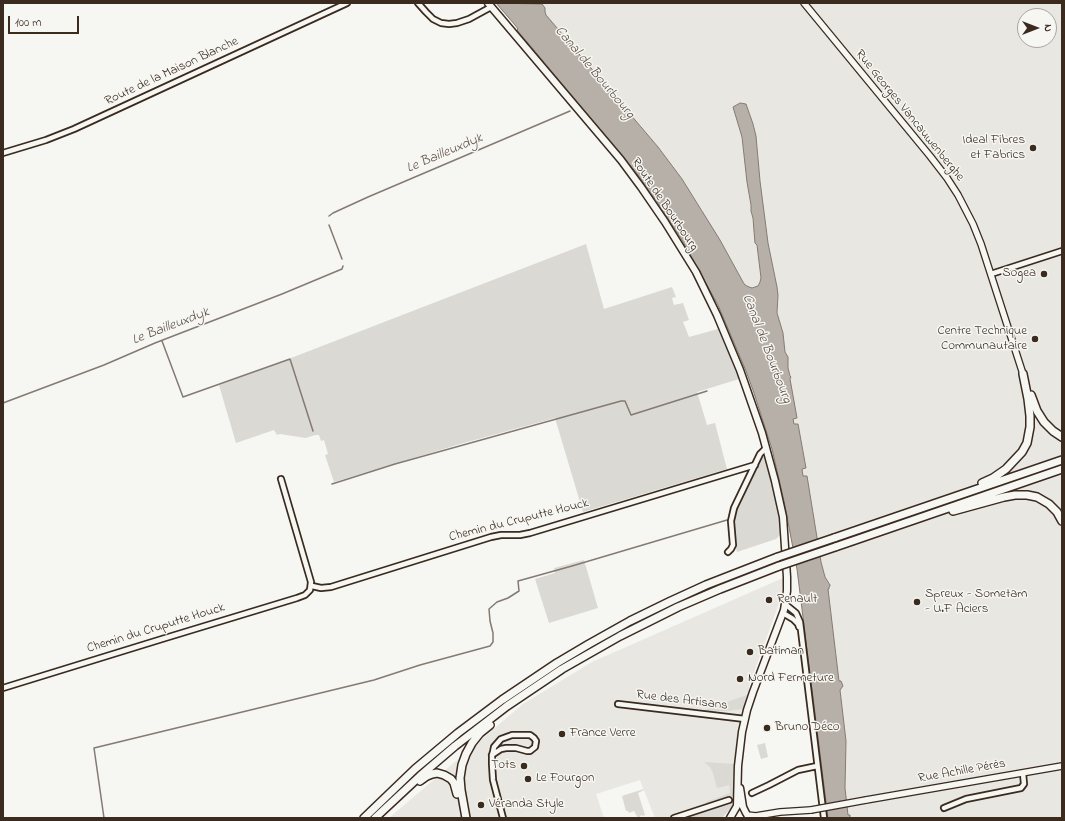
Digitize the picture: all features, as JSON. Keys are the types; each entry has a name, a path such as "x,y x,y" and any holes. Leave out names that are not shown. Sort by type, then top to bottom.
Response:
{"highway":[{"path":"1023,374 1042,418 1053,431 1062,437"},
{"path":"928,506 993,478 1006,469 1022,452 1028,440 1030,423 1028,399 1023,374"},
{"path":"364,818 415,769 458,733 502,700 596,639 650,611 702,587 778,557 1062,460"},
{"path":"375,818 407,787 448,752 493,717 538,685 599,648 652,619 707,594 779,566 1062,469"},
{"path":"908,522 1001,497 1019,495 1034,496 1046,502 1062,521"},
{"path":"466,818 461,796 460,782 462,765 467,750 482,731 520,702 538,685"},
{"path":"378,818 421,780 428,776 437,774 444,774 455,784 462,818"}],"main road":[{"name":"Route de Bourbourg","path":"490,5 641,186 669,227 696,272 722,325 745,382 767,450 783,517 787,578 783,613 753,692 742,732"},
{"path":"742,732 740,786 742,807 747,815"},
{"path":"731,817 737,804 738,766 742,732"},
{"path":"731,817 739,811 747,815"}],"street":[{"name":"Route de la Maison Blanche","path":"3,153 46,140 74,129 347,3"},
{"path":"418,3 433,19 441,23 449,24 469,19 490,5"},
{"name":"Rue Georges Vancauwenberghe","path":"804,3 930,156 947,178 963,204 973,224 991,274 1023,374"},
{"path":"991,274 1062,251"},
{"path":"728,552 733,545 731,524 733,512 762,452 767,450"},
{"name":"Chemin du Cruputte Houck","path":"3,688 297,598 308,593 312,586 328,588 495,536 530,533 755,465"},
{"path":"281,479 312,586"},
{"path":"785,604 793,609 800,622 824,818"},
{"path":"783,613 796,622 801,631"},
{"name":"Rue des Artisans","path":"618,704 745,719"},
{"path":"492,755 501,749 506,748 516,748 530,751 535,747 536,741 530,735 509,736 503,738 494,747 492,755 494,784 503,818"},
{"path":"752,793 798,770 817,766"},
{"name":"Rue Achille Pérès","path":"811,810 1062,766"},
{"path":"944,808 963,800 1021,788 1024,784 1023,773"},
{"path":"674,818 729,800"},
{"path":"747,815 756,816 780,812 811,810"},
{"path":"766,818 811,810"}],"shaded area":[{"path":"540,3 1062,3 1062,818 850,818 850,815 848,815 845,788 846,741 828,589 830,583 825,577 821,562 807,476 803,476 802,469 806,468 798,424 794,425 793,419 796,418 791,378 788,368 788,357 785,352 783,333 777,313 777,287 768,243 756,136 753,124 745,104 740,103 733,107 742,137 755,243 757,245 761,278 757,286 752,288 745,285 682,179 658,147 549,19"},
{"path":"586,244 604,309 672,287 676,297 672,298 674,305 683,303 689,320 683,322 689,337 718,329 739,379 697,392 707,425 715,423 727,469 583,512 555,418 460,444 334,482 325,455 328,454 324,440 321,441 319,435 306,438 280,434 277,435 274,430 236,443 219,385 291,359"},
{"path":"761,456 763,456 767,463 780,514 782,533 776,539 737,552 734,542 733,513"},
{"path":"584,560 598,608 549,623 535,579 555,573 554,568"},
{"path":"783,578 781,598 750,683 740,725 733,796 666,818 655,818 640,780 596,794 604,818 389,818 523,704 592,662"},
{"path":"747,695 742,709 704,711 704,710"},
{"path":"765,743 768,757 761,759 757,745"},
{"path":"704,762 735,764 733,796 707,804 706,802 730,793 729,785 717,788 710,767"},
{"path":"644,789 638,793 645,815 638,818 634,811 629,813 626,811 622,796"},
{"path":"733,800 732,807 723,817 683,818"}],"water":[{"name":"Canal de Bourbourg","path":"496,3 542,4 545,8 546,15 658,147 682,179 720,240 743,282 745,285 752,288 758,286 761,278 757,245 755,243 742,137 733,107 740,103 746,104 756,136 768,243 778,295 777,313 783,333 785,352 788,357 788,368 791,377 790,379 797,418 793,419 794,424 798,424 806,468 802,469 803,476 807,476 821,562 825,577 830,585 828,589 839,681 841,681 843,686 840,690 846,741 845,788 848,815 850,815 850,818 828,818 797,569 784,501 772,449 754,393 718,305 682,240 638,175"}],"waterway":[{"name":"Le Bailleuxdyk","path":"329,216 368,197 570,111"},
{"name":"Le Bailleuxdyk","path":"329,225 342,259"},
{"name":"Le Bailleuxdyk","path":"3,403 104,365 155,343 282,294 342,269 343,266"},
{"path":"162,341 183,397 290,359 313,431"},
{"path":"332,484 395,464 621,401 625,401 631,415 707,391"},
{"path":"104,818 94,748 374,680 420,665 490,646 493,642 493,633 489,609 497,602 508,598 519,591 518,581 727,520"}],"place":[{"name":"Ideal Fibres et Fabrics","path":"1033,148"},
{"name":"Sogea","path":"1044,274"},
{"name":"Centre Technique Communautaire","path":"1035,339"},
{"name":"Renault","path":"769,600"},
{"name":"Spreux - Sometam - U.F Aciers","path":"917,602"},
{"name":"Batiman","path":"750,652"},
{"name":"Nord Fermeture","path":"740,679"},
{"name":"Bruno Déco","path":"767,728"},
{"name":"France Verre","path":"562,734"},
{"name":"Tots","path":"524,766"},
{"name":"Le Fourgon","path":"528,779"},
{"name":"Véranda Style","path":"481,805"}]}
